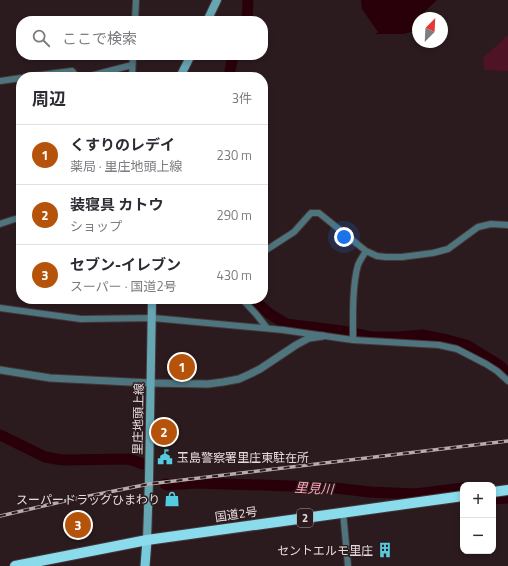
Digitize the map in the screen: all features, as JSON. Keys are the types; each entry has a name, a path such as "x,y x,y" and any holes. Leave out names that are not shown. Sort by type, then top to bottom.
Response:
{"highway":[{"path":"496,492 508,490"},
{"name":"国道2号","path":"15,566 147,540 460,496"}],"main road":[{"path":"209,16 217,0"},
{"path":"182,72 188,60"},
{"name":"里庄地頭上線","path":"147,540 152,304"},
{"path":"145,566 147,540"}],"street":[{"path":"136,0 136,16"},
{"path":"132,60 132,72"},
{"path":"104,72 132,64"},
{"path":"0,81 16,79"},
{"path":"268,249 294,232 311,213 319,213 366,251 386,258 433,253 448,249 478,227 491,224 508,225"},
{"path":"0,224 16,219"},
{"path":"353,340 357,274 359,264 366,251"},
{"path":"247,304 267,328"},
{"path":"0,308 81,319 153,318 267,328 353,340 428,343 457,349 486,364 508,380"},
{"path":"0,370 50,378 150,383 208,384 239,378 260,369 309,338 323,336"},
{"path":"343,512 348,566"}],"shaded area":[{"path":"361,0 437,0 424,12 412,12 412,32 404,34 375,35 378,32 362,9"},
{"path":"508,35 508,71 484,70 483,58"}],"waterway":[{"name":"里見川","path":"247,16 248,0"},
{"name":"里見川","path":"230,72 232,60"},
{"name":"里見川","path":"258,304 286,324 342,331 371,337 422,335 466,345 499,365 508,373"},
{"name":"里見川","path":"0,435 45,457 62,460 129,459 143,464"},
{"name":"里見川","path":"165,484 196,483 291,486 415,494 460,488"},
{"name":"里見川","path":"496,499 508,498"}],"railway":[{"path":"0,516 149,484 508,441"}],"place":[{"name":"くすりのレデイ","path":"182,367"},
{"name":"装寝具 カトウ","path":"164,432"},
{"name":"玉島警察署里庄東駐在所","path":"165,457"},
{"name":"スーパードラッグひまわり","path":"172,499"},
{"name":"セブン-イレブン","path":"78,525"},
{"name":"セントエルモ里庄","path":"385,550"}]}
